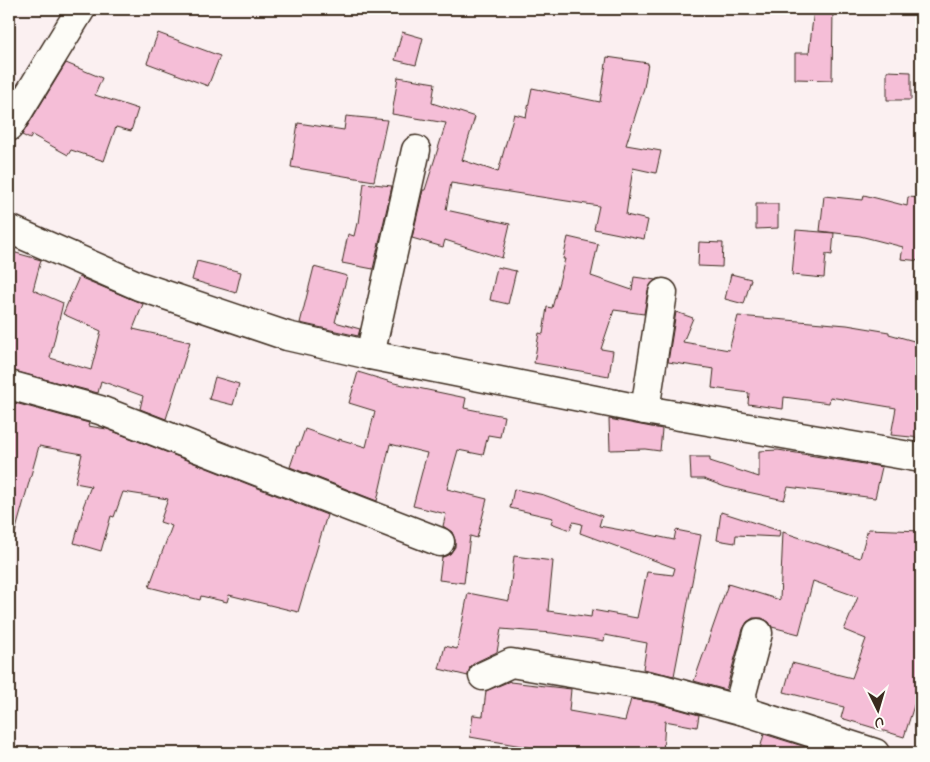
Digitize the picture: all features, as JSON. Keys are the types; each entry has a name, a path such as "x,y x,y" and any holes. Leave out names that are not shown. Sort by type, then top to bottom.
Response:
{"street":[{"path":"9,127 81,9"},
{"path":"370,355 416,150"},
{"path":"9,229 139,286 287,336 370,355 645,410 921,458"},
{"path":"645,410 663,293"},
{"path":"9,385 100,410 440,542"},
{"path":"744,711 742,693 758,633"},
{"path":"483,676 511,663 659,688 744,711 875,753"}],"building":[{"path":"814,9 833,9 832,80 795,79 795,53 809,53"},
{"path":"402,32 423,38 416,65 395,60"},
{"path":"158,33 220,56 208,86 147,63"},
{"path":"607,57 648,63 644,88 626,145 661,151 656,173 633,168 626,215 648,220 644,239 594,229 599,206 451,183 446,210 510,224 502,258 445,240 443,247 412,238 423,190 425,190 446,123 392,114 398,77 435,83 432,103 475,117 462,160 498,172 514,114 526,117 532,88 600,102"},
{"path":"66,63 102,78 95,95 138,109 131,131 116,127 104,161 71,150 68,155 32,135 30,139 22,135"},
{"path":"887,71 911,72 911,100 887,100"},
{"path":"346,116 387,120 374,181 291,167 298,123 344,130"},
{"path":"364,183 392,186 373,269 342,263 348,234 354,236 357,223 359,224"},
{"path":"864,195 907,206 908,197 921,198 921,261 901,259 903,247 860,236 820,231 824,196 863,200"},
{"path":"756,204 778,204 778,228 756,229"},
{"path":"796,230 834,233 832,255 826,254 824,278 792,275"},
{"path":"568,237 598,244 591,276 632,290 634,277 656,280 648,290 644,314 614,310 601,349 613,351 609,376 534,363 539,333 543,334 547,307 552,308 565,259 563,259"},
{"path":"699,242 723,243 722,267 698,266"},
{"path":"9,251 41,260 33,290 63,303 50,358 91,370 101,331 63,314 79,277 143,304 133,329 190,342 166,419 140,409 143,396 101,381 98,393 9,370"},
{"path":"197,261 241,272 236,293 192,280"},
{"path":"314,267 347,276 335,322 360,329 358,336 300,323"},
{"path":"497,267 516,271 508,304 490,300"},
{"path":"731,274 751,279 744,304 725,299"},
{"path":"676,312 693,318 683,342 729,350 738,316 847,325 889,332 889,334 921,343 921,438 891,435 896,408 830,397 829,403 784,397 783,409 748,404 749,393 712,388 714,369 668,362"},
{"path":"358,372 394,383 466,398 464,408 504,416 500,437 488,435 483,455 458,450 447,489 487,499 477,538 470,536 464,583 439,580 442,557 450,554 455,547 452,532 443,526 446,514 413,506 427,453 390,444 377,501 290,467 305,429 339,441 339,439 366,447 375,411 349,403"},
{"path":"215,377 239,384 233,405 209,399"},
{"path":"15,403 89,423 88,426 107,429 327,515 298,612 229,595 227,602 201,596 200,600 149,587 172,526 160,522 168,499 123,492 114,517 111,516 101,551 74,543 83,507 91,486 75,483 82,454 39,446 15,533 9,533 9,422"},
{"path":"609,419 662,429 660,451 645,449 610,450"},
{"path":"778,450 882,467 875,498 788,487 784,500 725,487 704,479 691,479 690,457 710,457 710,461 759,477 759,451"},
{"path":"514,489 544,495 602,516 599,526 674,540 676,530 701,535 674,676 643,669 647,643 605,635 604,641 552,633 501,629 497,652 476,662 470,667 468,676 439,669 445,646 457,649 468,593 509,601 514,556 553,561 548,611 591,617 592,610 637,618 647,572 673,575 675,568 580,533 582,524 573,522 570,530 551,523 553,518 510,508"},
{"path":"721,512 780,531 779,537 736,535 735,543 717,540"},
{"path":"868,529 921,531 921,639 917,656 921,657 921,694 918,693 904,737 841,718 844,707 784,692 792,663 852,678 866,639 844,630 858,597 813,581 799,634 772,627 769,622 762,618 753,618 747,622 743,629 726,690 694,681 728,584 780,600 783,532 860,558"},
{"path":"510,681 571,689 569,711 625,721 631,699 656,703 699,715 697,727 665,721 663,753 562,753 470,737 473,715 483,716 486,691"},
{"path":"764,734 825,753 759,753"}]}
